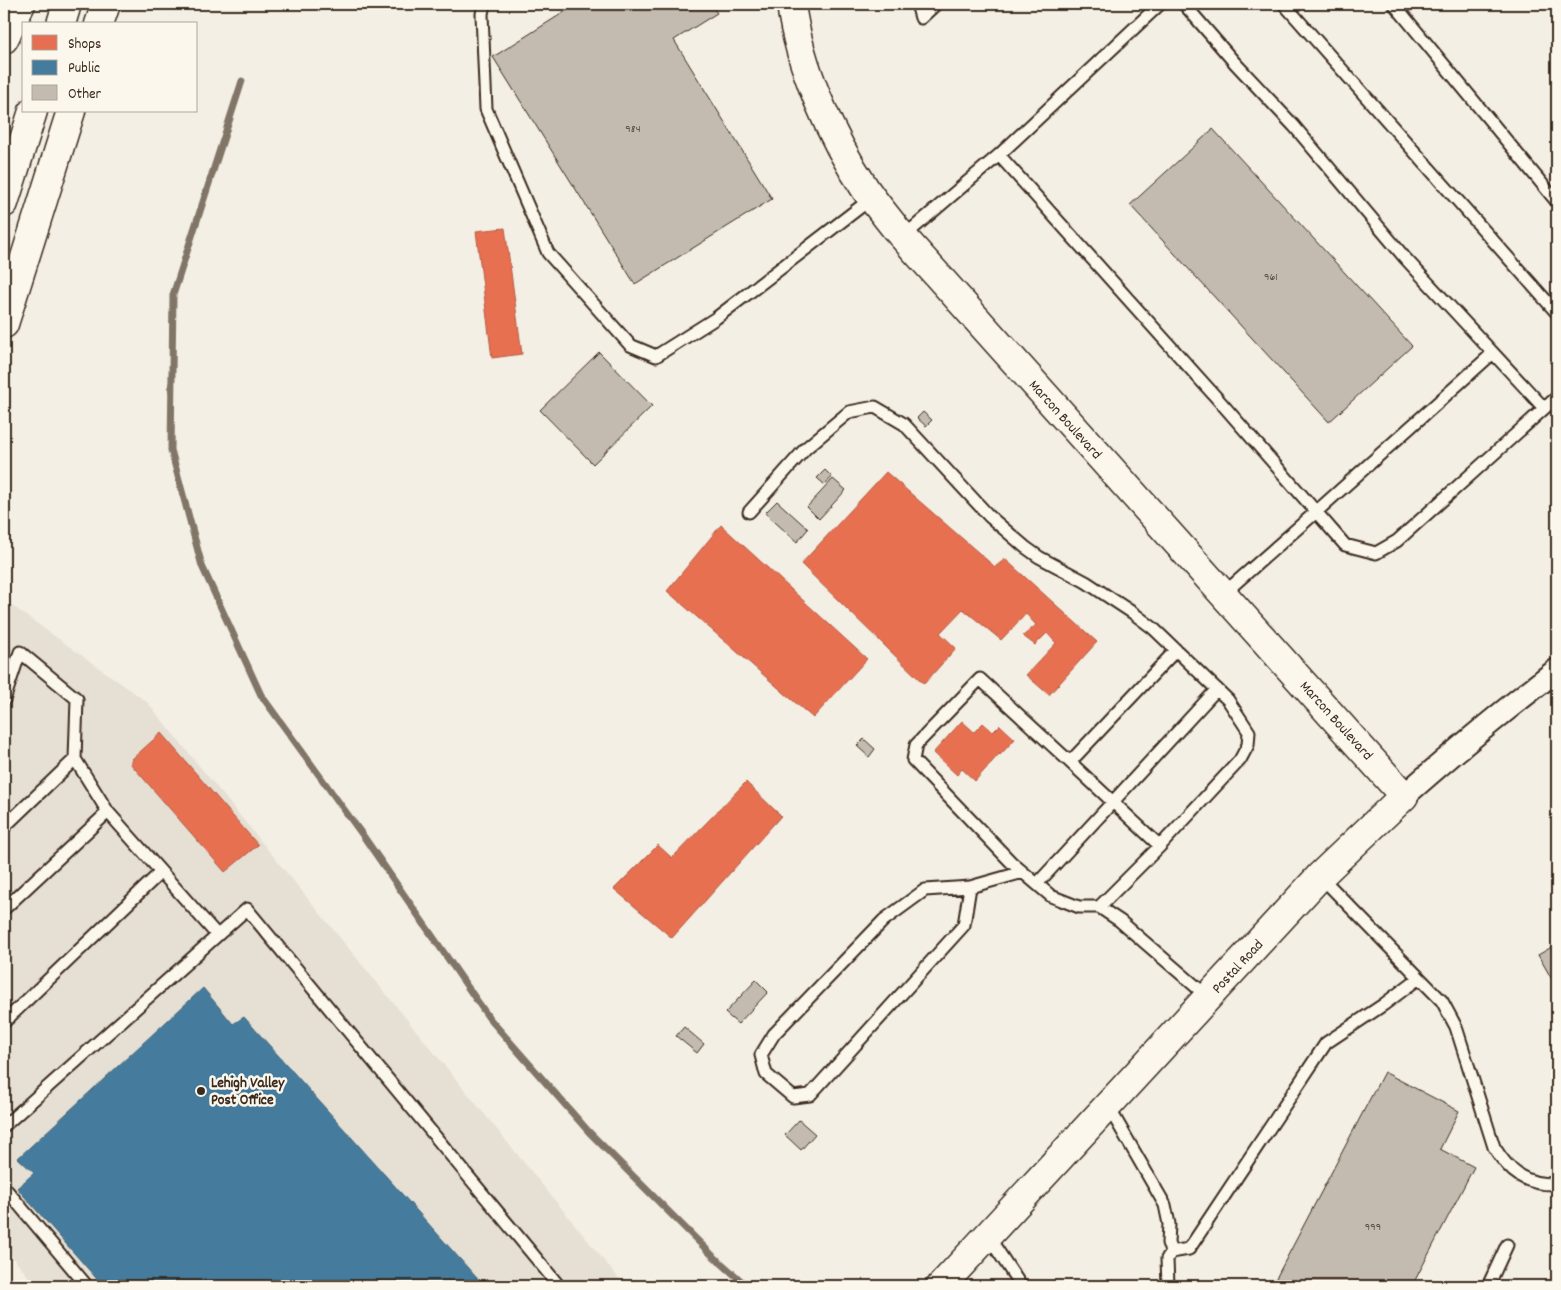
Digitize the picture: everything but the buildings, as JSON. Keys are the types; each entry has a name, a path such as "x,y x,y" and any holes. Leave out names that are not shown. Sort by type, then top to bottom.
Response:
{"main road":[{"path":"4,39 21,4"},
{"path":"62,22 67,4"},
{"path":"100,22 106,4"},
{"name":"Marcon Boulevard","path":"791,4 803,57 819,103 840,148 872,198 903,237 1404,796"},
{"path":"4,203 33,112"},
{"path":"4,324 72,112"},
{"name":"Postal Road","path":"942,1286 1320,876 1404,796"}],"street":[{"name":"Postal Road","path":"1404,796 1459,747 1557,670"}],"lane":[{"path":"484,4 482,14 486,108 544,244 548,253 630,346 656,356 716,318 872,198"},
{"path":"917,4 921,18 936,4"},
{"path":"903,237 999,154 1160,4"},
{"path":"1184,4 1235,63 1294,126 1405,258 1544,408"},
{"path":"1284,4 1557,313"},
{"path":"1394,4 1557,202"},
{"path":"999,154 1223,405 1344,545 1376,553 1397,541 1557,397"},
{"path":"1223,594 1493,352"},
{"path":"749,512 806,448 849,412 875,407 904,424 990,516 1025,547 1039,558 1086,582 1153,628 1228,700 1249,732 1248,745 1240,760 1160,846 1099,907"},
{"path":"1070,762 1176,650"},
{"path":"4,700 20,652 77,699 75,759 108,812 217,935"},
{"path":"1160,846 980,679 916,746 913,760 1012,864 1051,896 1079,906 1099,907 1120,920 1208,997"},
{"path":"1037,884 1217,689"},
{"path":"4,827 75,759"},
{"path":"4,909 108,812"},
{"path":"4,1022 161,872"},
{"path":"970,887 964,925 810,1095 793,1097 766,1074 761,1055 774,1034 884,920 924,890 970,887 1023,872"},
{"path":"1320,876 1442,1001 1456,1027 1494,1147 1504,1163 1519,1176 1545,1184 1557,1184"},
{"path":"4,1126 247,909 559,1286"},
{"path":"1171,1252 1189,1249 1326,1043 1383,1005 1419,978"},
{"path":"1108,1106 1165,1205 1169,1224 1168,1243 1171,1252 1167,1259 1168,1286"},
{"path":"4,1187 87,1286"},
{"path":"988,1236 1021,1286"},
{"path":"1488,1286 1507,1245"}],"shaded area":[{"path":"4,600 147,702 625,1286 36,1286 4,1247"}],"waterway":[{"path":"242,81 173,295 171,450 202,566 261,695 364,837 489,1018 589,1132 711,1254 747,1286"}],"place":[{"name":"Lehigh Valley Post Office","path":"201,1091"}]}
